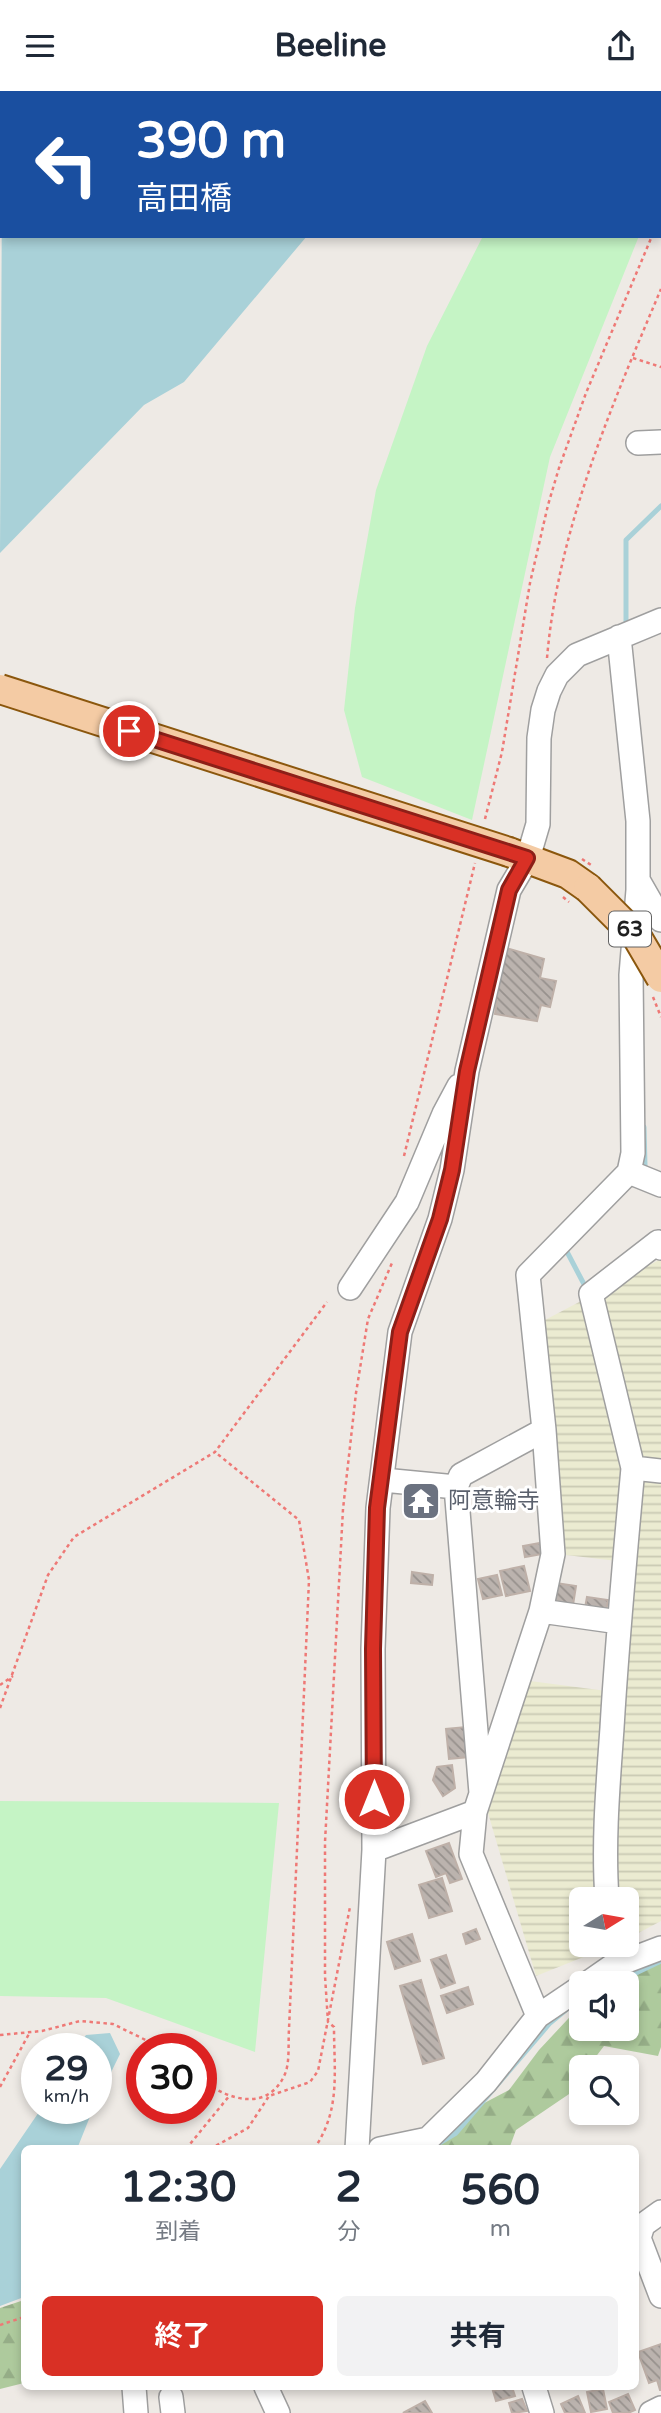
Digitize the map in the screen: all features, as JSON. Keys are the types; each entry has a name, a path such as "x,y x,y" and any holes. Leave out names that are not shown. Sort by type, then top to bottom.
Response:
{"main road":[{"name":"63","path":"0,689 518,855 568,874 588,888 637,937 661,978"}],"street":[{"path":"357,2145 374,1850 373,1649 377,1508 383,1480 391,1388 400,1332 440,1219 452,1170 467,1071 518,855 538,824 539,738 543,709 549,691 557,675 577,655 661,620"},
{"path":"538,2016 471,1854 478,1803 541,1611 553,1554 544,1430 528,1275 642,1177 633,1153 631,975 638,880 638,821 628,633"},
{"path":"638,880 661,920"},
{"path":"350,1288 407,1202 444,1114 467,1071"},
{"path":"606,1887 607,1805 619,1622 633,1468 591,1294 658,1242 661,1248"},
{"path":"478,1803 456,1487 461,1475 544,1430"},
{"path":"633,1468 661,1471"},
{"path":"383,1480 456,1487"},
{"path":"541,1611 619,1622"},
{"path":"374,1850 478,1803"},
{"path":"605,1971 661,1948"},
{"path":"611,1957 611,1967"},
{"path":"399,2145 428,2139 486,2082 538,2016 569,1995"},
{"path":"661,2212 643,2225 639,2238 661,2297"},
{"path":"134,2390 136,2413"},
{"path":"267,2390 278,2413"},
{"path":"535,2390 542,2413"},
{"path":"651,2413 661,2408"}],"path":[{"path":"485,819 502,752 530,583 551,493 586,393 651,238"},
{"path":"546,658 558,588 580,501 599,441 661,289"},
{"path":"633,358 661,367"},
{"path":"402,1163 476,859"},
{"path":"317,2145 326,2132 334,2105 334,2027 328,2022 325,1940 325,1842 343,1509 368,1319 395,1253"},
{"path":"0,1708 48,1575 74,1537 215,1452 327,1302"},
{"path":"215,1452 299,1520 309,1580 285,2073 247,2128 217,2145"},
{"path":"0,1685 13,1676"},
{"path":"217,2091 253,2101 310,2083 318,2071 350,1904"},
{"path":"0,2035 42,2031 80,2021 113,2024 131,2033"},
{"path":"0,2087 30,2032"},
{"path":"189,2145 230,2095"},
{"path":"0,2325 21,2318"}],"green space":[{"path":"482,238 638,238 550,457 472,820 362,777 344,710 355,608 376,490 427,346"},
{"path":"661,1259 661,1921 639,1933 639,1887 569,1887 569,1957 584,1957 536,1976 488,1813 530,1681 622,1693 634,1563 566,1555 545,1320"},
{"path":"0,1801 279,1803 255,2052 217,2038 217,2033 203,2033 106,1998 0,1996"},
{"path":"661,1955 661,2047 658,2056 604,2046 597,2055 569,2055 569,2094 516,2130 510,2145 405,2145 509,2090 539,2050 569,2018 569,2041 639,2041 639,1971 628,1971"},
{"path":"21,2301 21,2384 0,2389 0,2308"}],"water":[{"path":"2,238 305,238 184,382 144,405 0,553"},
{"path":"112,2037 120,2054 112,2070"},
{"path":"31,2124 87,2124 79,2145 21,2145 21,2298 0,2306 0,2169"}],"building":[{"path":"503,947 544,959 540,978 556,981 550,1007 541,1005 537,1021 495,1014 497,1000 487,998"},
{"path":"540,1543 542,1554 525,1557 523,1546"},
{"path":"524,1566 530,1591 506,1596 500,1571"},
{"path":"412,1572 433,1575 432,1585 411,1583"},
{"path":"497,1575 502,1595 483,1599 478,1579"},
{"path":"556,1583 576,1586 573,1605 553,1601"},
{"path":"587,1597 608,1600 606,1611 585,1608"},
{"path":"466,1727 469,1757 449,1759 446,1729"},
{"path":"452,1765 455,1788 443,1796 433,1780 437,1767"},
{"path":"449,1843 462,1879 450,1883 446,1873 436,1877 426,1851"},
{"path":"442,1878 452,1911 429,1918 419,1885"},
{"path":"476,1929 480,1939 466,1944 463,1934"},
{"path":"412,1934 420,1961 395,1969 387,1942"},
{"path":"446,1955 455,1983 441,1988 431,1960"},
{"path":"421,1980 444,2058 423,2064 400,1986"},
{"path":"468,1987 473,2004 447,2013 441,1996"},
{"path":"661,2344 661,2390 657,2380 649,2383 639,2352"},
{"path":"513,2390 515,2396 496,2401 493,2391"},
{"path":"603,2390 607,2409 591,2412 587,2392"},
{"path":"628,2394 635,2410 613,2413 609,2402"},
{"path":"578,2396 585,2413 565,2413 561,2404"},
{"path":"522,2399 527,2411 512,2413 509,2403"},
{"path":"425,2401 432,2413 403,2413"}],"waterway":[{"path":"626,628 626,540 661,506"},
{"path":"640,1171 645,1166 644,1127"},
{"path":"565,1248 586,1288"},
{"path":"639,1972 661,1961"},
{"path":"436,2145 456,2133 550,2023 567,2009"}],"place":[{"name":"阿意輪寺","path":"421,1501"}],"route":[{"path":"129,731 527,858 509,890 467,1071 452,1170 440,1219 400,1332 391,1388 383,1480 377,1508 373,1649 374,1799"}]}
